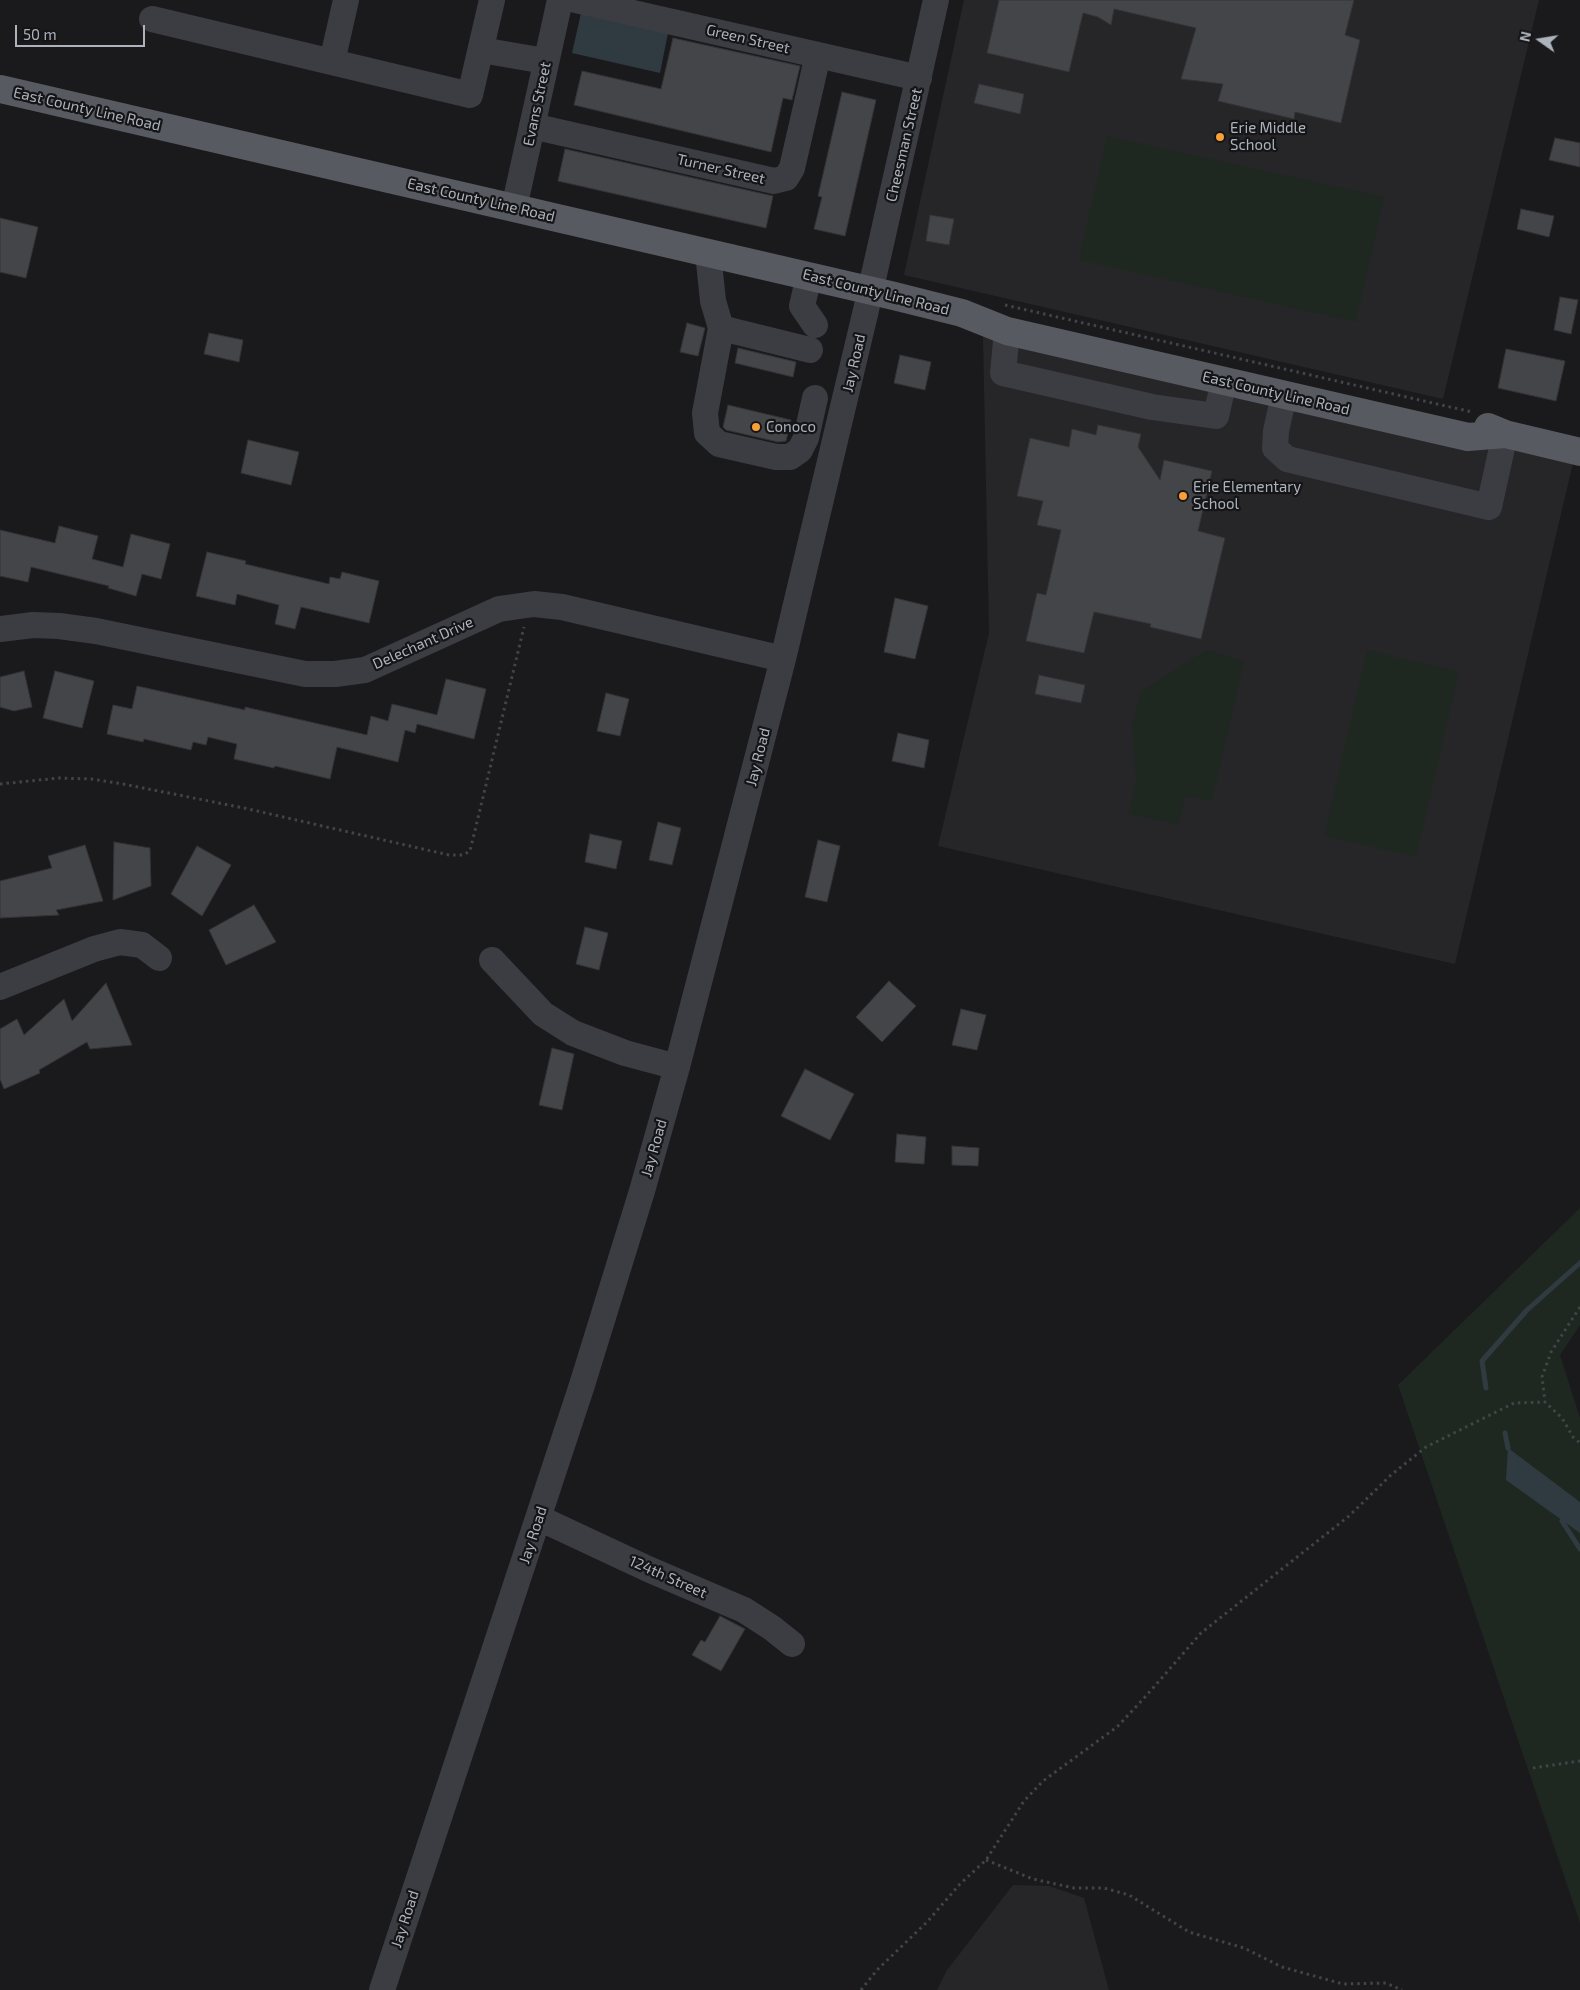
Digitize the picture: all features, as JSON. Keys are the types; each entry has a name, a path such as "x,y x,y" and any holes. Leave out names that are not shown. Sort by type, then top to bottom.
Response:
{"main road":[{"name":"East County Line Road","path":"0,89 871,290 962,313 1007,332 1468,436 1505,434"},
{"name":"East County Line Road","path":"962,313 1010,315 1482,424 1505,434 1580,452"}],"street":[{"path":"332,62 346,0"},
{"path":"152,19 470,95 492,0"},
{"name":"Evans Street","path":"514,208 560,0"},
{"name":"Green Street","path":"576,0 919,78"},
{"name":"Cheesman Street","path":"871,290 936,0"},
{"path":"481,50 546,61"},
{"name":"Turner Street","path":"532,126 774,181 786,178 792,168 818,55"},
{"path":"708,253 713,301 721,328 705,413 707,432 719,444 776,457 790,458 800,450 806,438 815,398"},
{"path":"721,328 812,337 802,306 809,276"},
{"name":"Jay Road","path":"382,1990 539,1518 642,1191 677,1067 783,659 871,290"},
{"path":"1007,332 1003,373 1022,378 1152,407 1216,416 1224,381"},
{"path":"1284,395 1276,431 1275,448 1287,459 1489,507 1505,434"},
{"name":"Delechant Drive","path":"0,629 33,625 59,626 96,631 305,674 335,674 365,670 499,609 534,604 562,607 783,659"},
{"path":"0,987 94,949 120,942 142,946 159,958"},
{"path":"492,960 543,1014 573,1033 625,1053 677,1067"},
{"name":"124th Street","path":"539,1518 744,1610 792,1644"}],"path":[{"path":"1003,304 1473,412"},
{"path":"0,784 59,778 91,779 254,810 449,855 463,855 470,851 524,627"},
{"path":"1580,1307 1551,1352 1542,1378 1545,1402 1562,1418 1580,1443"},
{"path":"861,1990 877,1970 928,1922 960,1884 986,1860 1024,1802 1043,1781 1117,1727 1201,1633 1349,1516 1391,1475 1426,1447 1514,1403 1545,1402"},
{"path":"1533,1768 1580,1761"},
{"path":"986,1860 1033,1879 1074,1888 1104,1888 1129,1894 1189,1932 1244,1948 1282,1968 1343,1984 1386,1983 1402,1990"}],"shaded area":[{"name":"Erie Middle School","path":"964,0 1539,0 1443,399 904,275"},
{"path":"581,13 668,33 660,73 572,53"},
{"path":"1107,136 1384,197 1356,322 1079,260"},
{"path":"983,336 1573,463 1455,964 938,846 989,633"},
{"path":"1208,649 1244,662 1212,801 1185,796 1179,825 1128,814 1136,783 1132,724 1141,691"},
{"path":"1367,650 1459,672 1416,857 1324,836"},
{"path":"1580,1208 1580,1325 1560,1355 1580,1418 1580,1923 1398,1385"},
{"path":"1508,1448 1580,1502 1580,1533 1506,1480"},
{"path":"1013,1885 1049,1886 1084,1898 1109,1990 937,1990 947,1970"}],"building":[{"name":"Erie Middle School","path":"999,0 1354,0 1345,35 1360,40 1341,123 1295,112 1294,119 1218,101 1223,84 1181,79 1196,28 1114,9 1111,25 1098,17 1083,13 1069,72 987,53"},
{"path":"673,38 800,66 792,100 783,98 771,152 574,105 582,71 661,89"},
{"path":"979,84 1024,94 1020,114 974,103"},
{"path":"842,92 876,100 845,236 814,229 822,197 818,196"},
{"path":"1555,138 1580,143 1580,167 1549,160"},
{"path":"565,149 773,196 766,228 558,181"},
{"path":"1521,209 1554,216 1549,237 1517,229"},
{"path":"930,215 954,219 949,245 926,241"},
{"path":"0,218 38,227 26,278 0,272"},
{"path":"1560,297 1578,300 1571,334 1554,330"},
{"path":"687,323 705,328 698,356 680,352"},
{"path":"209,333 243,340 239,362 204,354"},
{"name":"Conoco","path":"738,348 796,362 793,377 735,363"},
{"path":"1506,349 1565,361 1556,401 1498,388"},
{"path":"900,355 931,362 925,390 894,383"},
{"name":"Conoco","path":"728,405 791,420 786,441 778,442 726,430 723,427"},
{"name":"Erie Elementary School","path":"1098,425 1141,434 1138,447 1160,480 1164,460 1212,471 1198,531 1225,538 1201,639 1150,627 1151,624 1094,612 1084,653 1026,641 1037,593 1046,595 1061,530 1037,525 1043,501 1017,496 1030,438 1069,447 1072,429 1096,435"},
{"path":"248,440 299,452 291,485 241,473"},
{"path":"59,526 98,536 92,559 123,567 131,534 170,544 161,579 142,574 136,596 108,588 109,586 31,567 28,582 0,576 0,530 55,543"},
{"path":"207,552 246,561 245,564 329,584 330,577 340,579 342,572 379,581 369,623 301,607 295,629 275,624 279,605 237,594 235,605 196,596"},
{"path":"895,598 928,606 915,659 884,652"},
{"path":"24,671 32,707 14,711 0,707 0,677"},
{"path":"55,671 94,681 82,728 43,718"},
{"path":"1039,675 1085,685 1081,703 1035,694"},
{"path":"446,679 486,689 474,739 417,724 415,733 405,730 398,762 337,747 330,779 275,766 274,768 234,759 237,744 208,737 206,745 193,742 191,750 144,739 143,742 107,734 113,705 132,709 137,686 245,710 245,707 367,735 371,716 388,721 392,704 437,715"},
{"path":"606,693 629,699 620,736 597,731"},
{"path":"898,733 929,740 924,768 892,761"},
{"path":"658,822 681,828 672,865 649,860"},
{"path":"590,834 622,841 616,869 585,862"},
{"path":"818,840 840,846 827,902 805,897"},
{"path":"114,842 150,848 151,886 113,900"},
{"path":"85,845 103,901 56,910 59,915 0,918 0,881 52,868 48,856"},
{"path":"197,846 231,865 202,916 171,894"},
{"path":"254,905 276,942 226,965 209,930"},
{"path":"585,927 608,933 599,970 576,964"},
{"path":"889,981 916,1006 882,1042 856,1017"},
{"path":"106,983 132,1045 90,1049 87,1042 39,1070 40,1073 4,1089 0,1079 0,1029 17,1019 24,1035 64,999 72,1021"},
{"path":"961,1009 986,1015 977,1050 952,1045"},
{"path":"552,1048 574,1054 562,1110 539,1105"},
{"path":"805,1069 854,1094 830,1140 781,1116"},
{"path":"897,1134 926,1137 924,1164 895,1162"},
{"path":"952,1146 979,1148 978,1166 952,1165"},
{"path":"720,1616 745,1629 721,1671 692,1655 701,1640 705,1642"}],"waterway":[{"path":"1486,1388 1482,1361 1527,1310 1580,1263"},
{"path":"1505,1433 1508,1448"},
{"path":"1562,1521 1580,1549"}],"place":[{"name":"Erie Middle School","path":"1220,137"},
{"name":"Conoco","path":"756,427"},
{"name":"Erie Elementary School","path":"1183,496"}]}
